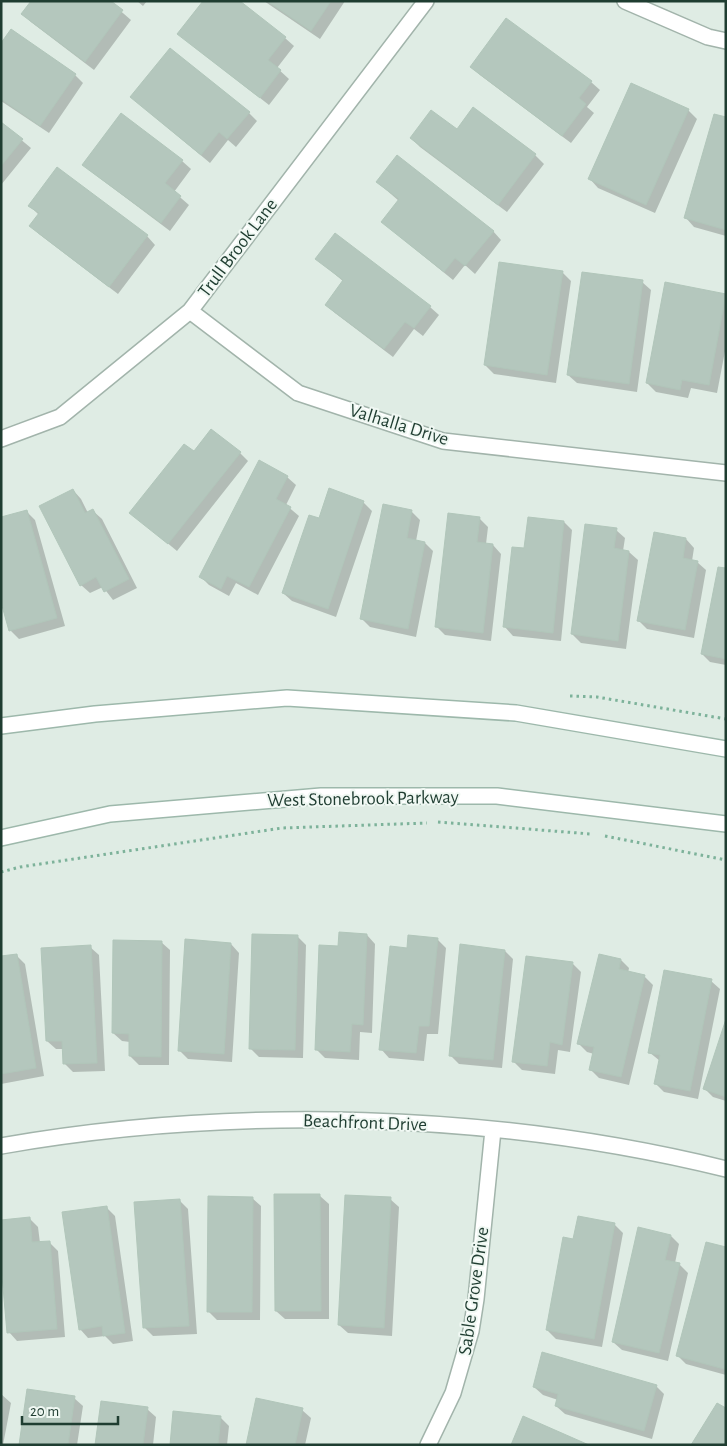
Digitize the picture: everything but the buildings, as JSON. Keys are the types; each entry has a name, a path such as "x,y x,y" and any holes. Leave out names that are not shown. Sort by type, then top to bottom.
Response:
{"street":[{"name":"Trull Brook Lane","path":"1,439 60,417 190,311 426,1"},
{"path":"625,1 708,37 726,41"},
{"name":"Valhalla Drive","path":"190,311 298,393 443,441 726,474"},
{"path":"1,726 95,714 287,698 516,713 726,749"},
{"name":"West Stonebrook Parkway","path":"1,838 110,814 321,796 497,796 726,824"},
{"name":"Beachfront Drive","path":"1,1146 104,1131 181,1124 260,1121 348,1121 493,1130 566,1139 726,1170"},
{"name":"Sable Grove Drive","path":"428,1445 453,1393 471,1331 493,1130"}],"path":[{"path":"1,872 20,867 282,828 436,822 601,835 726,860"}]}
